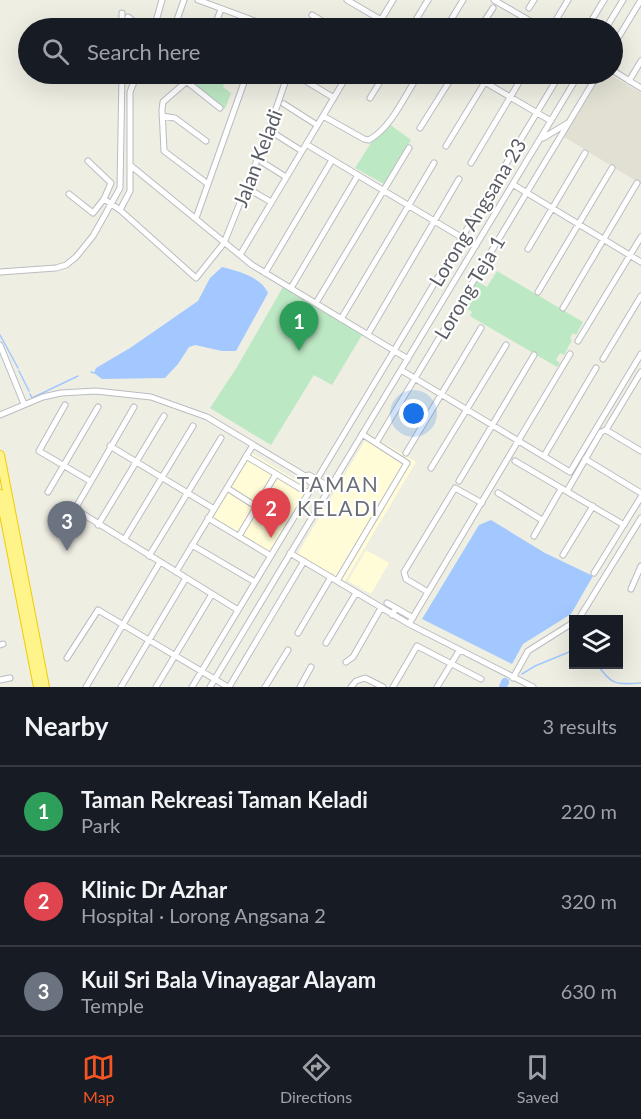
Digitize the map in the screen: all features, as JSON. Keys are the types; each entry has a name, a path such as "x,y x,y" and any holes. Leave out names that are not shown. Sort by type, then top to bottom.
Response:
{"highway":[{"path":"0,455 45,687"},
{"path":"0,494 38,687"}],"street":[{"path":"157,18 162,0"},
{"path":"178,18 184,0"},
{"path":"198,0 244,18"},
{"path":"347,0 355,2 378,18"},
{"path":"382,18 393,0"},
{"path":"417,18 428,0"},
{"path":"452,18 463,0"},
{"path":"494,0 525,18"},
{"path":"529,8 534,0"},
{"path":"557,18 568,0"},
{"path":"593,18 604,0"},
{"path":"612,18 623,0"},
{"path":"623,30 641,0"},
{"path":"486,18 493,8"},
{"path":"218,18 221,9"},
{"path":"122,13 122,18"},
{"path":"312,15 317,18"},
{"path":"629,81 641,61"},
{"path":"623,77 641,88"},
{"path":"0,272 56,268 71,262 93,236 120,188 122,84"},
{"path":"104,199 120,210 130,191 130,92 133,84"},
{"path":"182,84 165,99 162,106 164,151 208,184"},
{"path":"190,84 220,108"},
{"path":"196,218 243,84"},
{"name":"Jalan Keladi","path":"120,210 196,278 224,243 285,84"},
{"path":"311,84 334,98"},
{"path":"240,255 342,84"},
{"path":"370,98 379,84"},
{"path":"323,116 366,140 374,137 383,129 412,84"},
{"path":"420,128 447,84"},
{"path":"446,146 484,84"},
{"path":"488,84 551,122"},
{"path":"471,164 518,84"},
{"name":"Lorong Angsana 23","path":"192,687 554,84"},
{"path":"210,687 573,84"},
{"name":"Lorong Teja 1","path":"376,443 592,84"},
{"path":"284,104 317,125"},
{"path":"162,116 175,118 206,141"},
{"path":"542,138 568,123"},
{"path":"549,133 563,131"},
{"path":"275,134 302,151"},
{"path":"542,138 551,138 555,142 554,146"},
{"path":"306,144 461,237 484,262"},
{"path":"316,303 409,148"},
{"path":"528,249 585,153"},
{"path":"265,273 332,160"},
{"path":"69,194 93,213 104,199 111,183 88,161"},
{"path":"262,162 286,177"},
{"path":"341,319 434,163"},
{"path":"130,165 224,243 265,273 408,359"},
{"path":"538,292 612,168"},
{"path":"291,288 358,176"},
{"path":"368,334 459,179"},
{"path":"563,308 637,183"},
{"path":"513,185 641,262"},
{"path":"252,191 271,202"},
{"path":"578,341 641,237"},
{"path":"603,359 641,296"},
{"path":"406,453 481,328"},
{"path":"0,345 24,404"},
{"path":"431,468 506,345"},
{"path":"409,624 570,354"},
{"path":"401,370 570,472 641,354"},
{"path":"459,481 534,355"},
{"path":"544,456 596,368"},
{"path":"534,536 542,520 601,432 606,430 641,372"},
{"path":"0,415 44,397 79,392 96,391 151,396 207,417 328,489"},
{"path":"65,405 39,451 90,481"},
{"path":"48,492 98,407"},
{"path":"134,407 75,509 238,610"},
{"path":"98,525 165,416"},
{"path":"124,540 193,426"},
{"path":"606,430 639,450 641,442"},
{"path":"337,581 407,463 376,443 346,431"},
{"path":"149,556 221,438"},
{"path":"176,572 253,445"},
{"path":"110,446 214,509"},
{"path":"246,456 308,493"},
{"path":"585,459 641,495 594,573"},
{"path":"515,461 624,525"},
{"path":"239,536 276,474"},
{"path":"227,488 257,507"},
{"path":"428,592 404,576 410,562 455,488 482,503"},
{"path":"498,493 542,520"},
{"path":"563,555 593,506"},
{"path":"208,518 271,556"},
{"path":"581,615 641,518"},
{"path":"192,545 255,582"},
{"path":"290,553 392,615 533,687"},
{"path":"67,658 95,612 100,611 229,687 304,561"},
{"path":"86,687 160,562"},
{"path":"632,589 641,566"},
{"path":"121,687 186,578"},
{"path":"298,633 331,578"},
{"path":"327,643 356,593"},
{"path":"156,687 213,594"},
{"path":"387,603 413,618"},
{"path":"346,662 353,657 381,608"},
{"path":"392,615 396,608"},
{"path":"513,678 528,651 569,625"},
{"path":"393,687 417,646 481,679"},
{"path":"265,687 288,650"},
{"path":"437,687 459,651"},
{"path":"300,687 311,667"},
{"path":"0,680 9,678"},
{"path":"351,687 356,681 365,678 383,687"}],"shaded area":[{"path":"623,82 641,93 641,184 561,135 592,84"},
{"path":"369,434 416,462 342,586 295,558"},
{"path":"251,453 314,491 273,559 210,521"},
{"path":"366,550 389,563 371,594 348,581"}],"green space":[{"path":"194,84 224,84 223,87 231,93 225,109"},
{"path":"385,121 411,140 384,184 355,168"},
{"path":"497,271 583,322 576,335 573,333 570,338 572,340 564,355 560,353 556,360 560,363 557,367 470,316 472,312 462,305 477,281 487,287"},
{"path":"283,287 362,335 332,385 314,375 271,445 210,408 237,367"}],"water":[{"path":"222,267 255,279 265,287 268,293 236,351 222,351 195,345 189,347 165,378 102,379 94,373 96,368 130,348 198,301 210,278"},
{"path":"491,520 545,553 593,576 571,614 523,644 512,664 422,619 479,525"}],"waterway":[{"path":"0,335 18,368"},
{"path":"19,371 29,391"},
{"path":"30,394 32,398 78,376"},
{"path":"522,674 569,652"},
{"path":"601,669 610,680 615,682 641,683"},
{"path":"503,687 505,682"}],"place":[{"name":"Taman Rekreasi Taman Keladi","path":"299,351"},
{"name":"Klinic Dr Azhar","path":"271,538"},
{"name":"Kuil Sri Bala Vinayagar Alayam","path":"67,551"}],"district":[{"name":"TAMAN KELADI","path":"338,495"}]}
